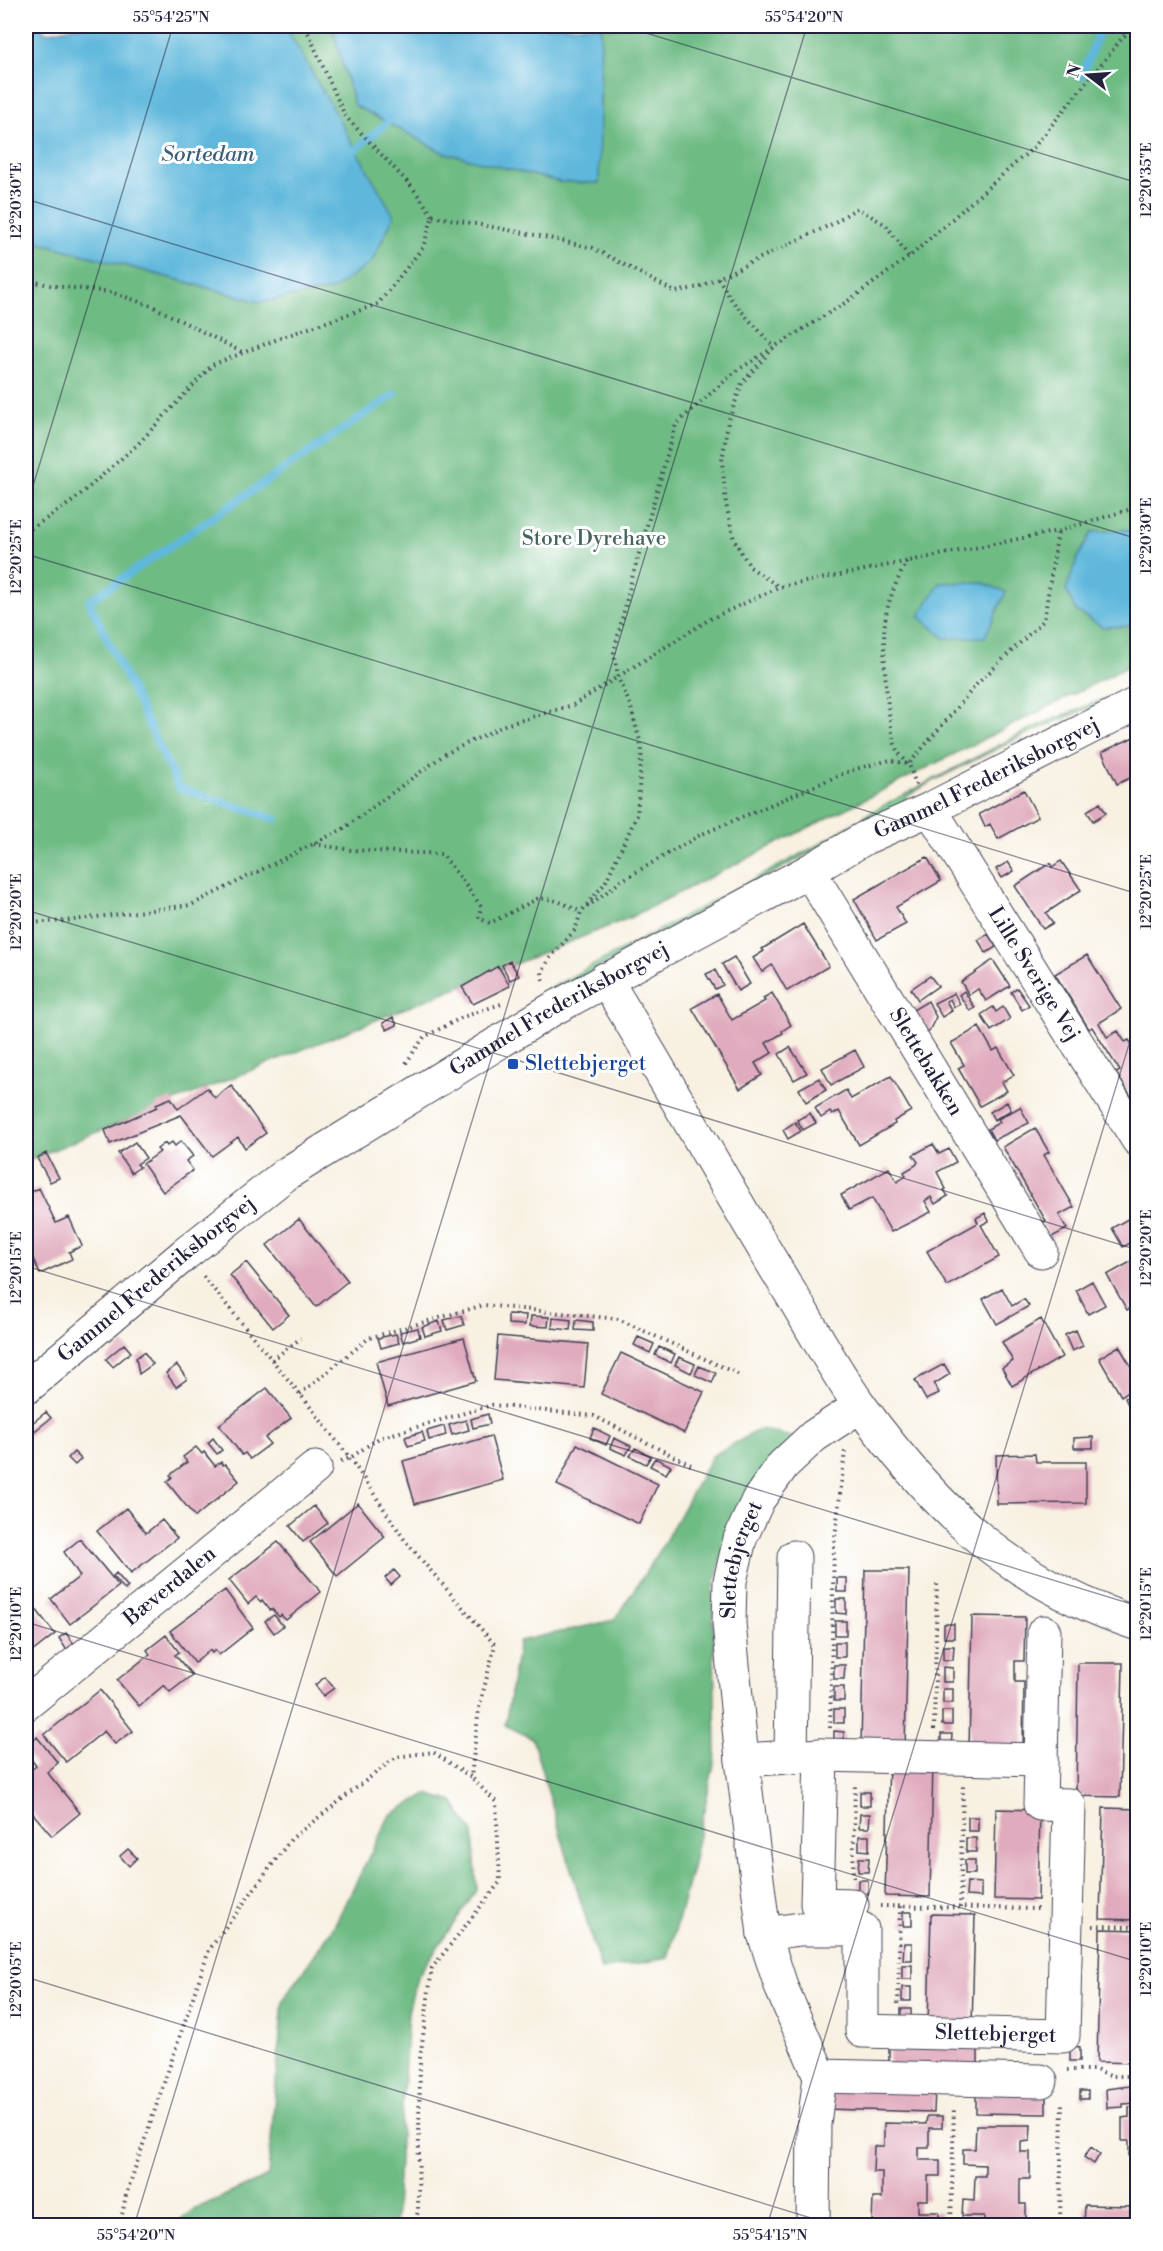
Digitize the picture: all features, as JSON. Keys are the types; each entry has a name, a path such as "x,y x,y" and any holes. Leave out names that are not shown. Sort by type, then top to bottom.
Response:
{"street":[{"name":"Gammel Frederiksborgvej","path":"26,1388 185,1254 286,1174 551,1010 809,871 865,838 922,795 1137,703"},
{"name":"Lille Sverige Vej","path":"922,795 1137,1140"},
{"name":"Slettebakken","path":"809,871 1041,1251"},
{"path":"605,979 656,1063 850,1412 966,1529 1010,1563 1056,1591 1106,1614 1137,1624"},
{"name":"Slettebjerget","path":"820,2076 782,1989 764,1934 742,1760 729,1623 730,1581 740,1539 758,1500 783,1465 814,1436 850,1412"},
{"name":"Bæverdalen","path":"26,1704 315,1468"},
{"path":"794,1557 824,1756 818,1904 852,1905"},
{"name":"Slettebjerget","path":"764,1934 800,1929 862,1929 862,2031 1064,2036 1070,1805 1040,1804 1044,1632"},
{"path":"742,1760 824,1756 1041,1760"},
{"path":"813,2226 814,2124 820,2076 1056,2084"}],"path":[{"path":"305,26 345,116 412,187 433,216 593,248 675,292 699,287 832,224 857,208 886,225 909,257"},
{"path":"551,1010 543,990 542,972 549,959 575,930 580,912 605,883 637,815 642,749 630,704 618,678 614,652 632,578 676,424 736,371 848,301 909,257 1034,147 1132,26"},
{"path":"26,532 73,501 122,458 212,365 378,304 423,247 433,216"},
{"path":"718,278 733,302 774,347"},
{"path":"26,280 54,286 111,292 152,306 243,353"},
{"path":"774,347 742,383 728,422 722,461 726,504 734,540 750,567 780,587"},
{"path":"26,923 65,921 191,905 343,829 445,754 505,725 573,705 710,619 780,587 1058,531 1137,507"},
{"path":"909,764 977,684 1044,620 1058,531"},
{"path":"907,562 898,577 885,621 886,679 897,751 909,764 922,795"},
{"path":"580,912 621,881 700,835 852,770 890,760 909,764"},
{"path":"314,844 351,849 442,854 481,906 479,918 490,923 537,899 544,898 559,900 580,912"},
{"path":"185,1254 350,1458 405,1542 495,1645 479,1708 471,1777"},
{"path":"300,1394 369,1338 484,1305 618,1319 742,1376"},
{"path":"272,1360 301,1338"},
{"path":"315,1468 350,1458 379,1438 492,1406 594,1416 693,1466"},
{"path":"850,1412 834,1546 824,1756 852,1905 960,1908 1137,1927"},
{"path":"937,1582 960,1908"},
{"path":"120,2226 126,2195 209,1950 291,1839 396,1757 433,1752 471,1777 496,1802 500,1882 432,1968 420,2059 418,2211 414,2226"},
{"path":"897,2032 900,1906"},
{"path":"1060,2226 1056,2084 1063,2070 1096,2070 1110,2076 1137,2076"},
{"path":"951,2226 955,2079"}],"green space":[{"name":"Store Dyrehave","path":"286,26 332,26 354,105 560,182 598,183 601,26 1137,26 1137,662 629,918 26,1161 26,239 260,302 291,36"},
{"path":"1106,698 1108,700 1024,735 929,783 909,795 899,805 866,819 864,816 1032,728"},
{"path":"857,821 858,823 811,852 548,995 547,990 818,845"},
{"path":"760,1429 795,1438 724,1546 713,1591 716,1754 692,1868 668,1958 601,1970 532,1738 505,1725 519,1641 614,1620 659,1552 712,1456"},
{"path":"427,1794 453,1802 473,1832 477,1890 417,1977 408,2012 395,2225 174,2225 195,2209 268,2176 283,2000 333,1928 390,1815"}],"water":[{"name":"Sortedam","path":"26,26 41,26 46,33 77,26 286,26 394,216 371,263 332,290 260,302 26,239"},
{"path":"332,26 601,26 599,183 560,182 442,152 354,105"},
{"path":"1125,530 1137,533 1137,622 1134,626 1102,627 1076,611 1066,590 1077,559 1092,532"},
{"path":"981,582 1006,592 985,637 944,638 919,616 940,583"}],"building":[{"path":"1136,736 1138,778 1133,780 1132,777 1117,784 1102,752"},
{"path":"1024,790 1038,817 998,839 990,824 985,827 979,814"},
{"path":"1100,803 1106,813 1093,821 1087,811"},
{"path":"927,857 941,881 896,907 906,924 877,940 854,899"},
{"path":"1061,861 1081,890 1046,913 1053,923 1043,929 1015,886 1050,863 1052,867"},
{"path":"1008,862 1014,871 1002,878 996,869"},
{"path":"803,924 829,966 787,991 772,965 762,972 753,958 764,951 762,949"},
{"path":"988,934 996,947 986,953 978,940"},
{"path":"1087,955 1121,1009 1099,1023 1107,1037 1118,1031 1125,1042 1129,1040 1138,1053 1138,1107 1116,1073 1120,1071 1092,1027 1089,1029 1055,974"},
{"path":"734,957 750,984 738,991 722,964"},
{"path":"993,960 1010,986 986,1001 978,989 969,995 961,982"},
{"path":"510,961 519,976 510,980 502,965"},
{"path":"498,966 510,986 473,1004 462,987"},
{"path":"715,970 723,985 715,989 706,974"},
{"path":"930,976 938,986 918,1000 911,989"},
{"path":"1017,988 1029,1005 1022,1010 1011,992"},
{"path":"964,991 975,1008 970,1011 959,995"},
{"path":"772,993 791,1025 782,1031 783,1033 766,1043 772,1053 755,1063 762,1075 740,1089 692,1008 717,994 732,1020 765,1001 763,998"},
{"path":"954,993 960,1004 954,1007 950,999 946,1001 952,1011 942,1017 934,1003"},
{"path":"928,1001 936,1017 927,1035 913,1010"},
{"path":"993,1007 996,1012 1003,1007 1010,1019 991,1031 981,1015"},
{"path":"393,1017 397,1025 387,1030 383,1023"},
{"path":"979,1027 993,1051 998,1048 1014,1075 1002,1082 1007,1091 980,1106 958,1068 964,1065 951,1043"},
{"path":"790,1047 807,1073 794,1080 779,1054"},
{"path":"855,1050 864,1067 831,1085 822,1068"},
{"path":"891,1076 911,1111 894,1121 895,1124 859,1145 839,1111 832,1115 830,1112 821,1118 815,1108 846,1090 851,1099"},
{"path":"819,1078 826,1090 806,1102 799,1089"},
{"path":"231,1085 266,1133 245,1148 238,1137 212,1156 181,1115 110,1144 105,1130 157,1107 156,1104 171,1098 178,1109 207,1088 215,1098"},
{"path":"1007,1102 1011,1110 994,1120 990,1112"},
{"path":"1020,1107 1029,1123 994,1140 988,1129 1000,1122 998,1119"},
{"path":"810,1113 816,1123 803,1130 797,1120"},
{"path":"795,1122 801,1131 788,1139 783,1130"},
{"path":"1035,1128 1049,1152 1044,1155 1074,1207 1059,1215 1067,1229 1050,1238 1042,1223 1046,1221 1003,1147"},
{"path":"181,1141 193,1156 186,1161 193,1170 163,1192 143,1164 160,1152 157,1149 165,1143 167,1146 172,1142 175,1146"},
{"path":"135,1142 146,1158 137,1164 140,1167 131,1173 118,1153"},
{"path":"933,1144 939,1154 949,1149 956,1162 937,1172 948,1196 935,1204 931,1197 925,1201 931,1212 891,1232 872,1198 849,1210 841,1195 889,1168 897,1182 906,1176 904,1172 918,1162 913,1155"},
{"path":"46,1153 59,1178 50,1182 37,1158"},
{"path":"39,1188 56,1223 69,1217 82,1246 69,1252 72,1259 40,1274 26,1243 26,1194"},
{"path":"985,1213 989,1221 981,1225 999,1257 947,1286 927,1251 978,1223 976,1218"},
{"path":"1138,1213 1138,1239 1123,1247 1112,1228"},
{"path":"299,1219 348,1281 316,1307 267,1245"},
{"path":"1134,1260 1138,1266 1138,1304 1127,1310 1107,1275"},
{"path":"246,1262 289,1315 273,1328 230,1275"},
{"path":"1092,1281 1105,1305 1088,1314 1076,1290"},
{"path":"1002,1288 1012,1306 1024,1299 1029,1306 997,1324 983,1299"},
{"path":"508,1314 526,1315 525,1325 508,1324"},
{"path":"461,1316 464,1325 447,1330 444,1320"},
{"path":"531,1316 549,1317 548,1327 530,1326"},
{"path":"553,1318 571,1320 570,1330 552,1328"},
{"path":"1041,1319 1062,1357 1012,1386 1002,1368 1013,1361 1002,1342"},
{"path":"576,1320 593,1322 593,1331 575,1330"},
{"path":"439,1321 442,1331 425,1336 422,1327"},
{"path":"418,1328 420,1337 403,1342 400,1332"},
{"path":"1076,1330 1083,1346 1072,1351 1065,1335"},
{"path":"396,1334 399,1343 381,1348 378,1338"},
{"path":"498,1336 588,1344 584,1388 494,1380"},
{"path":"638,1337 654,1344 650,1353 634,1345"},
{"path":"464,1338 476,1381 388,1406 376,1362"},
{"path":"124,1344 131,1352 113,1367 106,1359"},
{"path":"1119,1346 1138,1378 1138,1386 1121,1396 1099,1358"},
{"path":"659,1347 675,1354 671,1363 655,1355"},
{"path":"144,1352 153,1364 139,1374 136,1358"},
{"path":"621,1353 704,1392 684,1433 601,1394"},
{"path":"679,1357 695,1364 691,1373 675,1365"},
{"path":"944,1364 950,1374 934,1384 939,1393 926,1400 915,1380"},
{"path":"177,1365 187,1379 176,1387 166,1373"},
{"path":"699,1366 716,1373 712,1383 695,1375"},
{"path":"267,1388 291,1418 265,1438 270,1444 250,1459 245,1453 242,1455 219,1425"},
{"path":"1138,1391 1138,1411 1132,1413 1125,1398"},
{"path":"46,1412 51,1418 26,1438 26,1428"},
{"path":"488,1414 490,1424 473,1428 471,1419"},
{"path":"466,1420 469,1430 452,1435 449,1425"},
{"path":"444,1426 446,1435 429,1440 427,1431"},
{"path":"594,1428 610,1436 606,1445 590,1438"},
{"path":"422,1432 425,1441 408,1446 405,1437"},
{"path":"491,1436 503,1480 415,1504 403,1461"},
{"path":"1093,1437 1093,1448 1074,1448 1074,1438"},
{"path":"213,1438 222,1450 217,1454 208,1443"},
{"path":"614,1438 631,1446 626,1455 610,1448"},
{"path":"577,1444 658,1484 639,1524 557,1485"},
{"path":"196,1447 202,1454 204,1452 215,1466 221,1462 225,1464 239,1481 195,1517 167,1482 172,1477 170,1475 187,1462 183,1457"},
{"path":"635,1448 651,1456 646,1464 630,1456"},
{"path":"74,1452 81,1459 75,1465 68,1458"},
{"path":"1035,1454 1036,1462 1086,1462 1086,1503 997,1504 996,1455"},
{"path":"655,1458 671,1466 666,1474 650,1466"},
{"path":"358,1503 385,1537 337,1576 310,1542"},
{"path":"314,1506 328,1523 303,1542 290,1526"},
{"path":"126,1508 146,1533 162,1520 177,1538 131,1573 97,1531"},
{"path":"80,1539 119,1586 70,1624 51,1599 80,1576 64,1552"},
{"path":"278,1542 321,1592 286,1620 281,1615 279,1617 256,1597 248,1604 229,1580"},
{"path":"394,1570 400,1577 391,1585 385,1578"},
{"path":"865,1570 909,1570 905,1748 861,1747"},
{"path":"116,1573 128,1587 125,1590 113,1576"},
{"path":"837,1578 847,1578 847,1592 837,1592"},
{"path":"225,1590 253,1628 219,1655 215,1650 212,1653 210,1650 195,1663 170,1631"},
{"path":"26,1596 55,1634 32,1652 26,1644"},
{"path":"836,1599 846,1599 846,1614 836,1613"},
{"path":"274,1615 283,1626 274,1633 265,1621"},
{"path":"972,1616 1025,1617 1024,1661 1015,1661 1015,1682 1024,1682 1023,1749 969,1748"},
{"path":"835,1621 846,1621 846,1635 835,1635"},
{"path":"944,1624 954,1624 954,1638 944,1638"},
{"path":"66,1633 74,1644 66,1649 59,1638"},
{"path":"166,1635 179,1652 175,1655 192,1675 170,1692 164,1685 139,1706 117,1680 150,1654 147,1650"},
{"path":"835,1642 845,1642 845,1657 835,1657"},
{"path":"943,1646 954,1646 953,1660 943,1660"},
{"path":"1078,1663 1123,1663 1120,1797 1076,1796"},
{"path":"834,1665 845,1665 844,1679 834,1679"},
{"path":"943,1667 953,1668 953,1682 943,1682"},
{"path":"325,1677 334,1688 323,1696 315,1685"},
{"path":"834,1687 844,1687 844,1701 834,1701"},
{"path":"943,1689 953,1689 953,1703 943,1703"},
{"path":"100,1690 133,1731 115,1744 104,1731 66,1762 44,1735"},
{"path":"834,1709 844,1709 844,1723 834,1723"},
{"path":"942,1711 952,1711 952,1725 942,1725"},
{"path":"834,1731 844,1732 844,1746 834,1746"},
{"path":"941,1734 952,1734 951,1748 941,1748"},
{"path":"37,1737 58,1763 47,1772 80,1813 52,1836 30,1810 26,1813 26,1775 36,1766 26,1752 26,1746"},
{"path":"889,1762 933,1763 930,1897 885,1896"},
{"path":"860,1792 870,1792 870,1806 860,1806"},
{"path":"1103,1808 1138,1809 1138,1920 1100,1919"},
{"path":"996,1809 1040,1810 1038,1900 994,1899"},
{"path":"860,1814 870,1814 869,1828 859,1828"},
{"path":"968,1817 978,1817 978,1831 968,1831"},
{"path":"859,1836 869,1836 869,1851 859,1850"},
{"path":"966,1838 976,1838 976,1852 966,1852"},
{"path":"128,1849 137,1858 129,1866 120,1856"},
{"path":"859,1858 869,1858 868,1872 858,1872"},
{"path":"965,1860 975,1860 975,1874 965,1874"},
{"path":"858,1880 868,1880 868,1894 858,1894"},
{"path":"967,1882 981,1883 981,1897 966,1896"},
{"path":"903,1912 912,1912 912,1926 903,1926"},
{"path":"931,1914 975,1915 972,2026 928,2025"},
{"path":"1100,1929 1138,1930 1138,2063 1097,2062"},
{"path":"904,1943 912,1943 912,1960 903,1960"},
{"path":"902,1965 912,1965 912,1979 902,1979"},
{"path":"902,1987 911,1987 911,2001 902,2001"},
{"path":"901,2009 911,2009 911,2023 901,2023"},
{"path":"889,2042 978,2044 978,2067 889,2065"},
{"path":"1070,2046 1080,2047 1080,2061 1070,2061"},
{"path":"1138,2085 1138,2103 1107,2108 1106,2089"},
{"path":"825,2086 935,2089 934,2112 824,2109"},
{"path":"976,2090 1046,2091 1046,2114 976,2113"},
{"path":"1080,2091 1088,2091 1088,2099 1080,2099"},
{"path":"1138,2106 1138,2168 1133,2168 1132,2157 1129,2157 1129,2141 1122,2141 1122,2118 1129,2117 1129,2107"},
{"path":"927,2116 942,2116 942,2128 929,2128 929,2148 919,2148 919,2160 940,2160 940,2176 928,2176 928,2200 918,2200 918,2212 939,2212 939,2226 872,2224 873,2198 882,2198 882,2172 873,2172 874,2146 884,2146 884,2123 926,2124"},
{"path":"976,2125 1031,2125 1030,2141 1021,2142 1021,2152 1030,2152 1030,2179 1020,2179 1020,2204 1026,2204 1026,2226 984,2226 984,2216 962,2216 963,2200 974,2201 975,2176 985,2176 985,2165 963,2164 963,2149 975,2149"},
{"path":"1091,2147 1100,2154 1094,2164 1084,2157"},
{"path":"1085,2205 1130,2206 1130,2226 1084,2226"}],"waterway":[{"path":"1082,76 1101,26"},
{"path":"350,154 394,117"},
{"path":"276,819 179,788 89,601 395,394"}],"place":[{"name":"Slettebjerget","path":"513,1064"}]}
